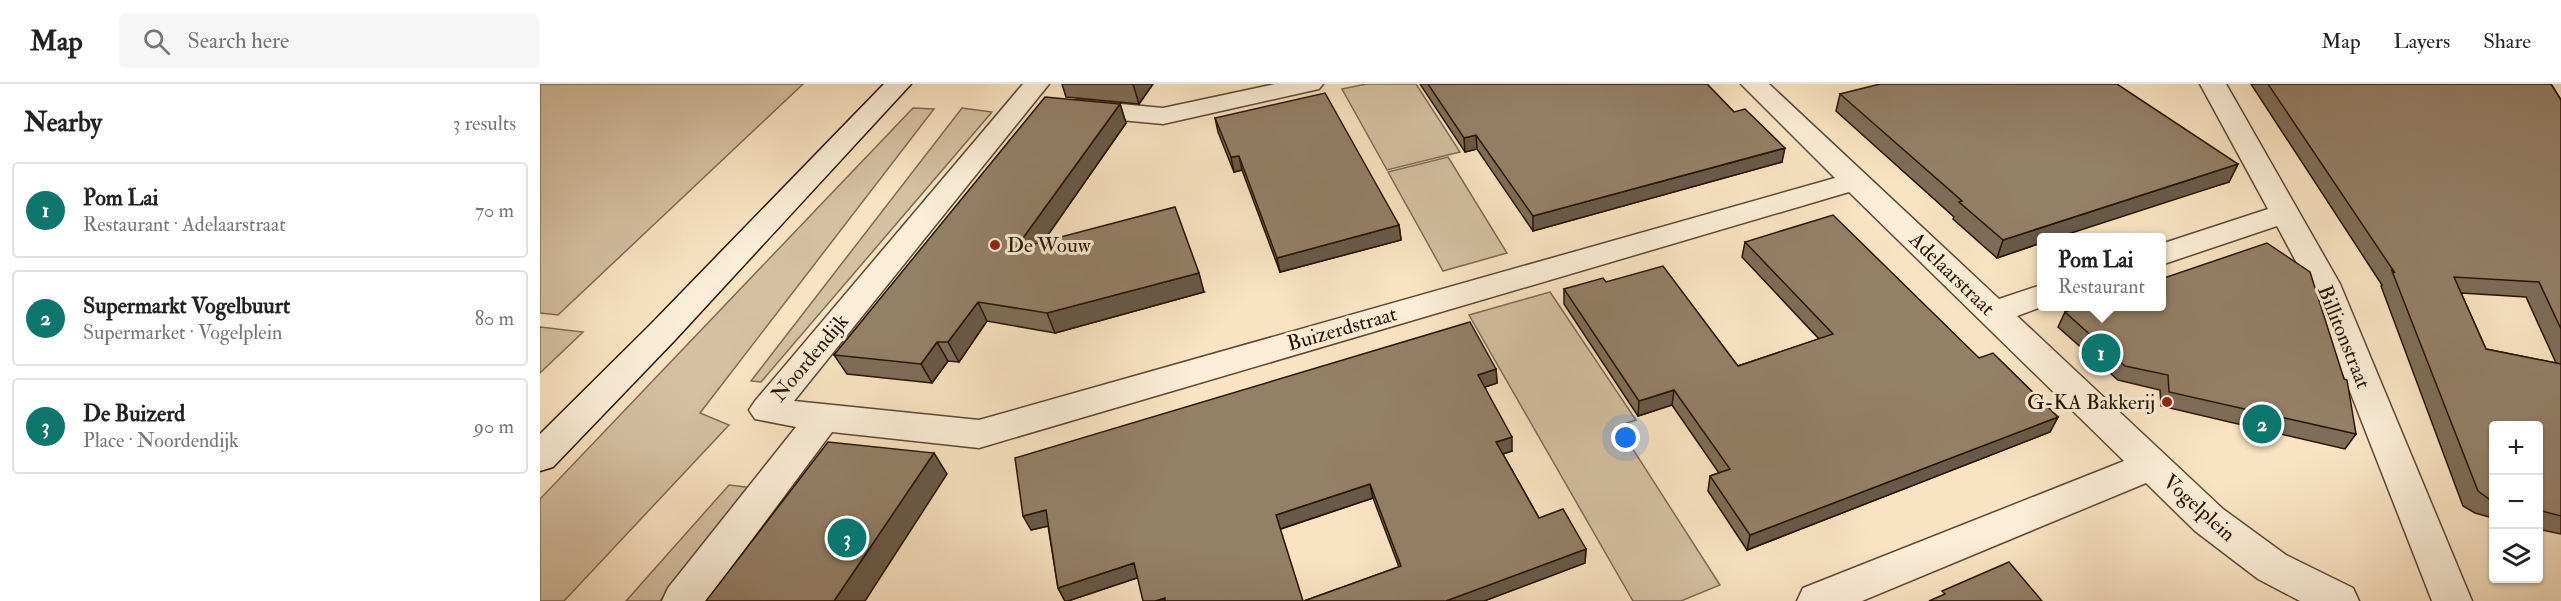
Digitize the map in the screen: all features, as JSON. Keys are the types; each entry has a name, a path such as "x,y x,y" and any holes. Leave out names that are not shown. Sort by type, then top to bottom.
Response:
{"street":[{"path":"540,457 663,332 898,84"},
{"path":"1039,100 1163,116 1310,84"},
{"name":"Billitonstraat","path":"2213,84 2324,284 2452,601"},
{"name":"Adelaarstraat","path":"1763,86 1856,181 2151,465"},
{"name":"Noordendijk","path":"823,418 767,410 1039,100"},
{"name":"Buizerdstraat","path":"823,418 979,434 1856,181"},
{"path":"2166,253 2284,213"},
{"path":"1992,313 2037,297"},
{"path":"681,601 823,418"},
{"name":"Vogelplein","path":"1817,601 2151,465 2209,520 2239,544 2272,567 2339,601"}],"shaded area":[{"path":"540,84 803,84 558,315 540,313"},
{"path":"1366,84 1416,84 1460,152 1387,170 1342,89"},
{"path":"913,108 934,109 700,413 729,425 564,601 540,601 540,499"},
{"path":"962,108 992,112 761,382 751,381"},
{"path":"1448,157 1507,253 1443,271 1388,172"},
{"path":"1550,292 1636,420 1618,426 1720,585 1681,601 1633,601 1469,315"},
{"path":"540,327 583,332 540,373"},
{"path":"729,485 754,488 660,601 626,601"}],"building":[{"path":"1428,84 1707,84 1734,112 1745,109 1785,148 1533,216 1476,135 1464,138"},
{"path":"1880,84 2117,84 2238,164 2003,240 1840,94"},
{"path":"2268,84 2551,84 2561,100 2561,329 2539,282 2454,277 2486,349 2561,364 2561,516 2543,511 2543,421 2489,421 2489,499 2478,491 2392,271 2395,273"},
{"path":"1325,93 1399,225 1277,258 1239,156 1231,157 1215,118"},
{"path":"1045,97 1120,104 1015,249 1175,207 1199,273 1047,313 978,302 948,342 937,342 921,364 834,355"},
{"path":"1833,215 1979,358 1993,353 2058,417 1750,535 1710,476 1730,469 1674,390 1639,401 1564,289 1603,278 1606,282 1663,266 1738,366 1833,334 1745,242"},
{"path":"2267,243 2310,272 2344,379 2347,380 2356,434 2169,392 2168,375 2125,366 2065,312 2166,311 2166,277"},
{"path":"1470,322 1496,369 1478,375 1512,437 1496,442 1539,518 1563,509 1586,549 1446,601 1304,601 1401,566 1370,484 1276,515 1303,601 1165,601 1165,598 1143,601 1134,563 1058,588 1046,510 1023,516 1015,458"},
{"path":"828,442 934,453 834,601 706,601"},
{"path":"2009,562 2042,601 1929,601 1945,594 1942,591"}],"place":[{"name":"De Wouw","path":"995,245"},
{"name":"Pom Lai","path":"2101,353"},
{"name":"G-KA Bakkerij","path":"2167,402"},
{"name":"Supermarkt Vogelbuurt","path":"2262,424"},
{"name":"De Buizerd","path":"847,538"}]}
